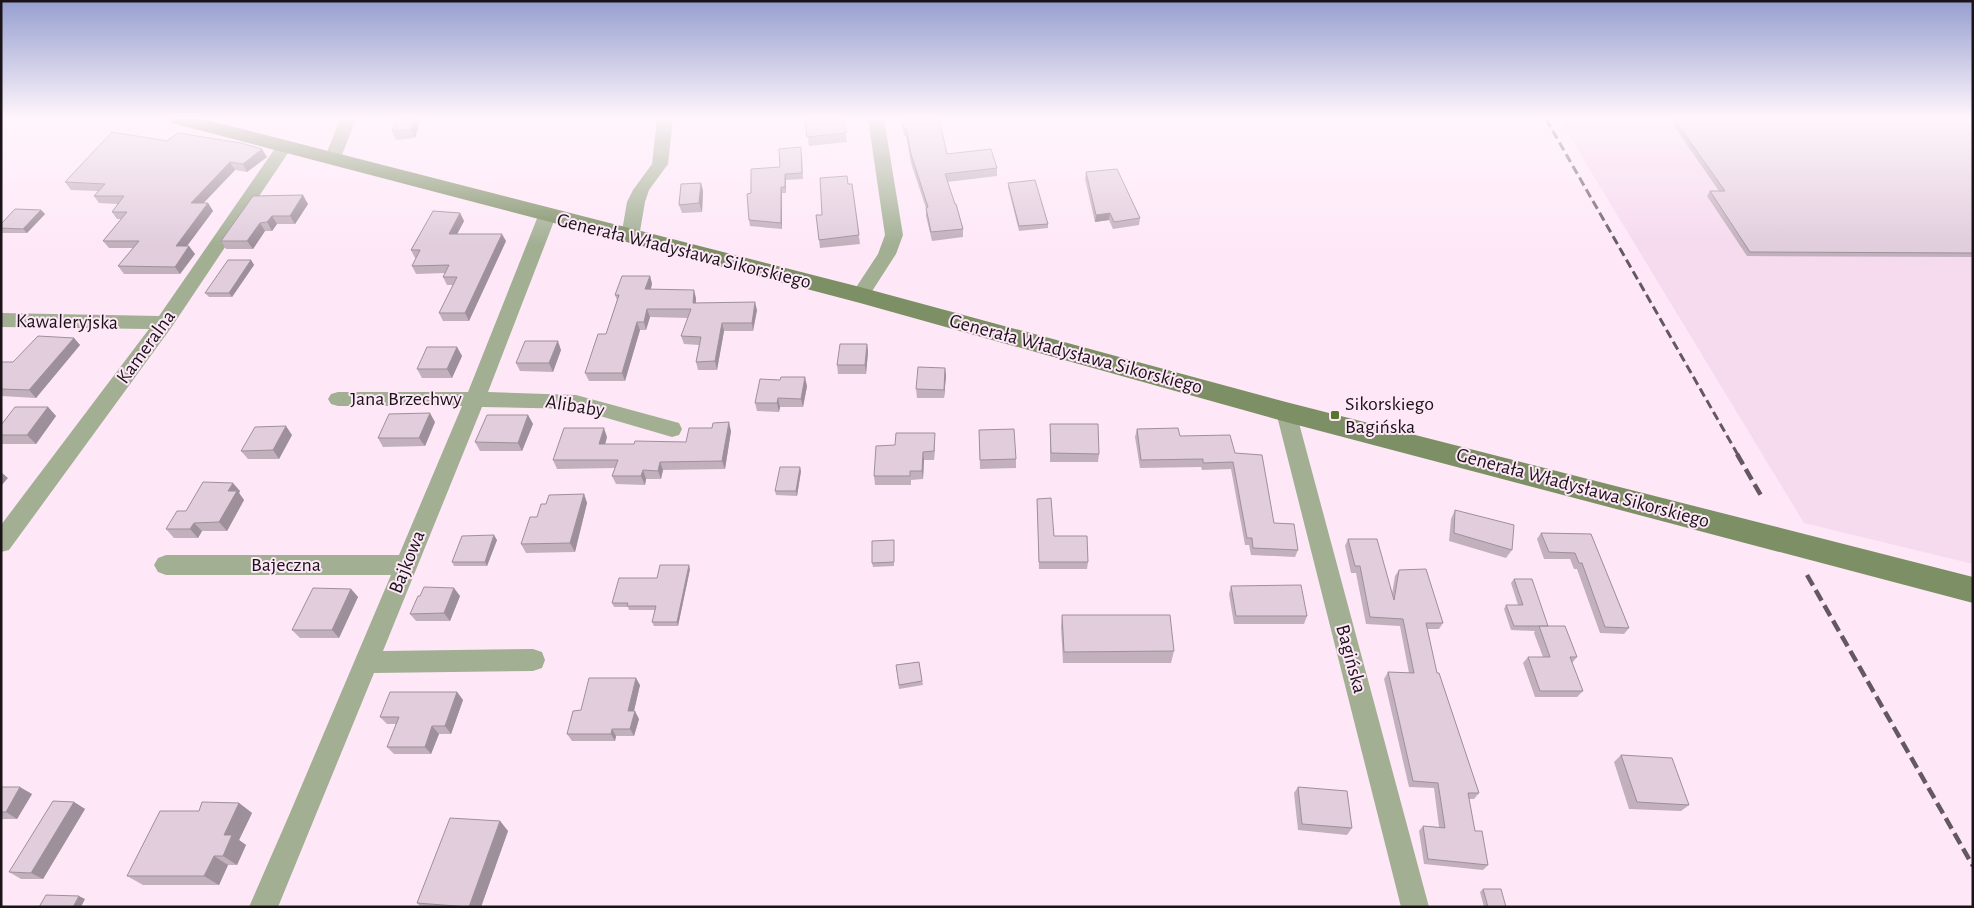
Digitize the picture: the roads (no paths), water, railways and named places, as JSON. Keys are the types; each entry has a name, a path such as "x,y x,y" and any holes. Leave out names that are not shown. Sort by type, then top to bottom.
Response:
{"street":[{"name":"Kameralna","path":"1,543 164,324 274,161"},
{"name":"Generała Władysława Sikorskiego","path":"337,161 860,295 1286,412 1973,590"},
{"path":"630,237 640,190 660,161"},
{"path":"860,295 887,254 894,235 883,161"},
{"name":"Bajkowa","path":"263,907 300,823 475,398 547,216"},
{"name":"Kawaleryjska","path":"1,320 164,324"},
{"name":"Jana Brzechwy","path":"338,399 475,398"},
{"name":"Alibaby","path":"475,398 576,402 672,429"},
{"name":"Bagińska","path":"1286,412 1415,907"},
{"name":"Bajeczna","path":"166,566 406,565"},
{"path":"366,662 534,660"}],"railway":[{"path":"1570,161 1738,455"},
{"path":"1737,454 1763,499"},
{"path":"1807,575 1973,866"}],"place":[{"name":"Sikorskiego Bagińska","path":"1335,415"}]}
